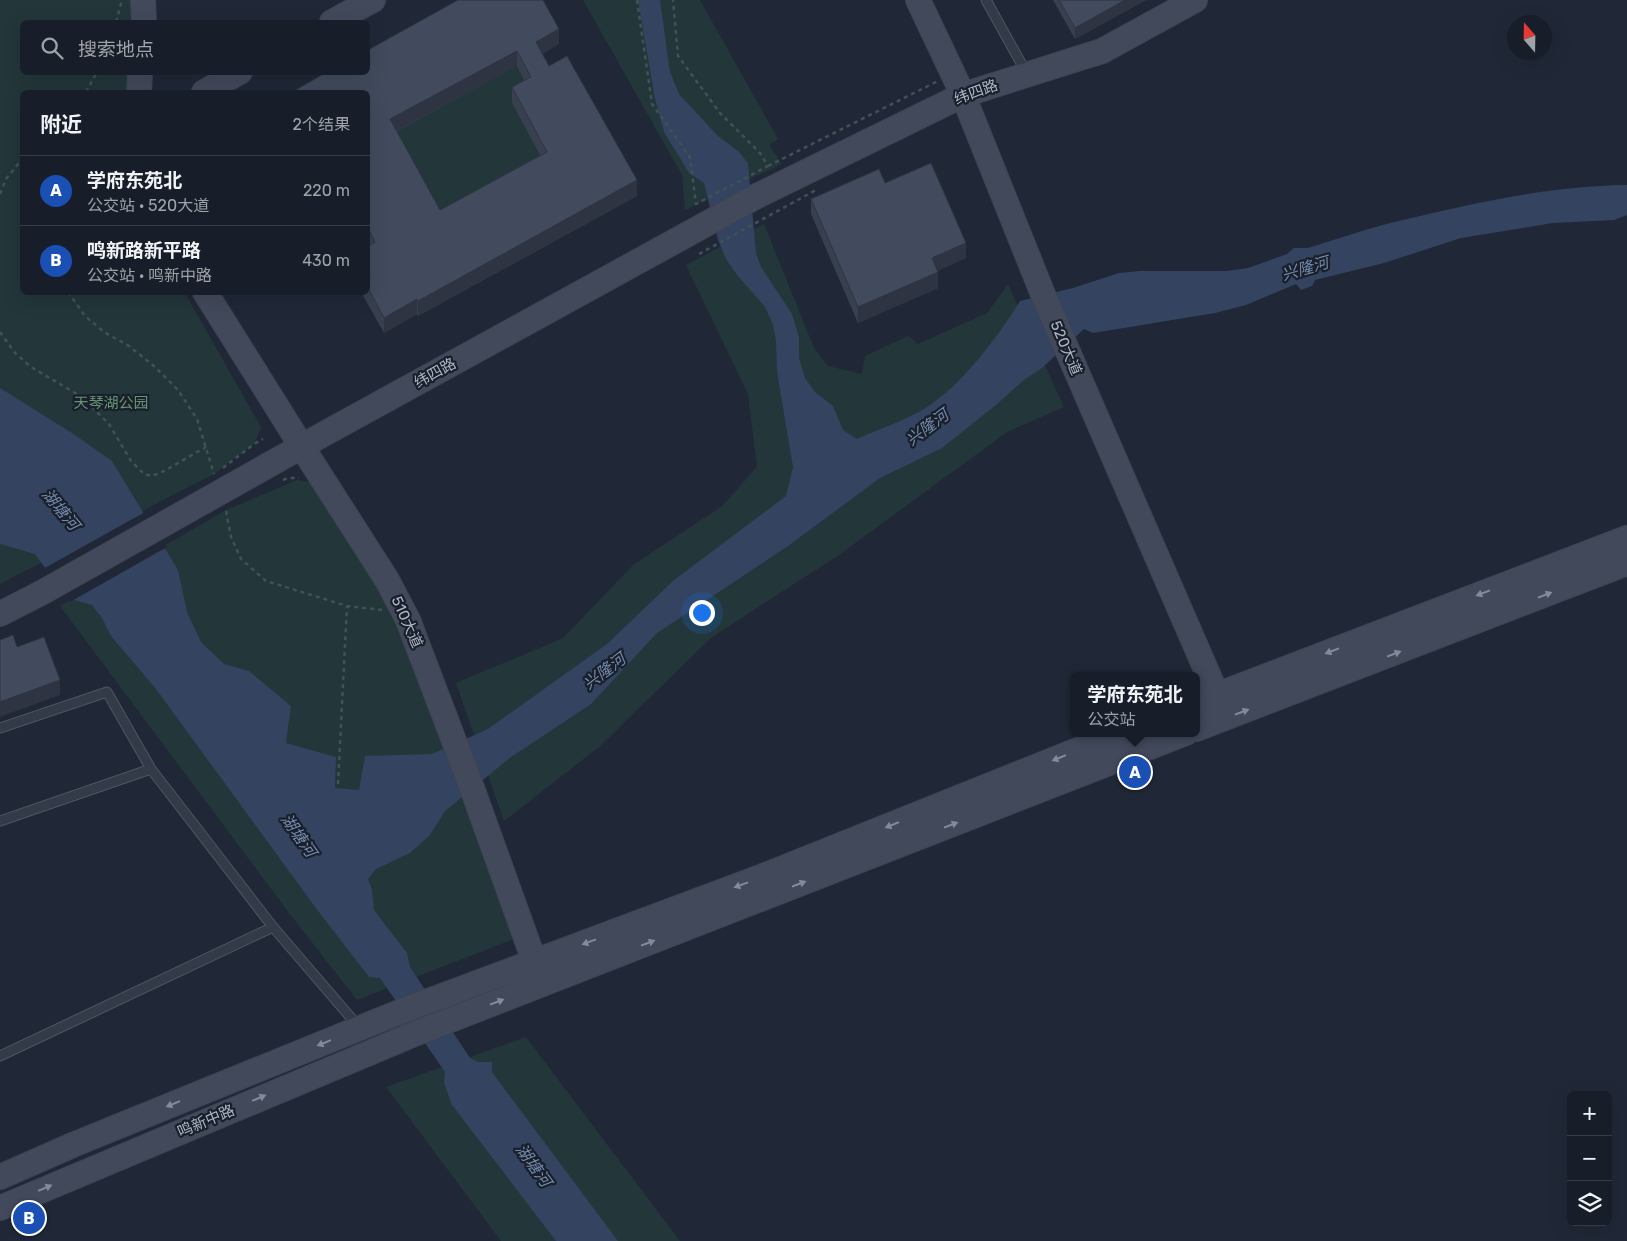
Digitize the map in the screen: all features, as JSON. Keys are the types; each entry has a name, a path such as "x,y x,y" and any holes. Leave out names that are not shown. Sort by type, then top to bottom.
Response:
{"main road":[{"path":"143,0 144,20"},
{"path":"336,20 373,0"},
{"name":"520大道","path":"918,0 963,95 1195,672"},
{"name":"纬四路","path":"0,614 302,448 695,243 762,194 963,95 1102,51 1195,0"},
{"path":"139,90 140,75"},
{"path":"208,90 235,75"},
{"name":"510大道","path":"207,295 387,580 408,620 472,788 543,984"},
{"path":"1206,699 1627,538"},
{"path":"1200,727 1627,563"},
{"name":"520大道","path":"1200,684 1206,699"},
{"name":"鸣新中路","path":"0,1176 402,1011 758,878 1110,737"},
{"name":"鸣新中路","path":"0,1208 451,1019 1176,737"}],"lane":[{"path":"986,0 1027,75"},
{"path":"0,728 107,692 151,769 273,926 360,1028"},
{"path":"0,821 151,769"},
{"path":"0,1056 273,926"}],"path":[{"path":"117,20 122,0"},
{"path":"637,0 652,104 690,157 696,204 705,200 762,194"},
{"path":"673,0 678,56 720,113 760,153 768,166 762,194 695,243"},
{"path":"87,90 94,75"},
{"path":"768,166 939,81"},
{"path":"0,194 6,179 20,162"},
{"path":"70,295 84,316 104,332 129,346 154,366 178,390 197,419 214,474"},
{"path":"0,332 15,353 31,367 82,397 109,424 131,461 144,474 152,476 164,471 206,447"},
{"path":"222,468 263,439"},
{"path":"279,482 288,478 306,478"},
{"path":"226,510 231,537 241,559 266,580 347,606 391,611"},
{"path":"338,784 347,606"}],"green space":[{"name":"天琴湖公园","path":"0,0 132,0 131,20 20,20 20,75 127,75 126,90 20,90 20,295 186,295 261,427 254,444 214,474 0,584"},
{"path":"583,0 700,0 778,139 769,145 782,164 685,210 682,175"},
{"path":"517,66 531,92 547,167 440,225 390,134"},
{"path":"764,224 814,348 828,366 862,374 865,356 908,336 918,344 987,313 1008,284 1064,407 1007,432 839,555 712,637 599,747 504,821 456,683 563,638 633,565 721,507 757,467 748,394 686,265"},
{"path":"297,480 312,482 380,588 399,627 514,939 357,1000 289,913 60,606 226,510"},
{"path":"526,1037 680,1241 501,1241 386,1087"}],"water":[{"path":"638,0 660,0 670,72 679,94 718,136 738,151 748,163 756,253 761,267 792,314 799,337 799,358 805,378 815,392 833,406 843,430 857,439 908,417 938,400 977,360 1001,330 1020,301 1073,288 1119,273 1140,271 1227,271 1248,268 1287,254 1294,248 1308,248 1376,227 1455,208 1540,192 1627,185 1627,215 1614,220 1553,223 1461,238 1384,263 1315,280 1312,286 1301,290 1296,284 1246,305 1215,313 1093,333 1084,329 1042,368 1024,380 942,448 880,478 788,546 657,633 591,704 511,757 445,811 430,835 410,853 376,869 368,879 372,890 374,910 407,953 410,967 470,1058 478,1062 492,1062 492,1072 618,1241 556,1241 452,1105 444,1083 445,1072 380,978 369,977 318,911 156,689 111,636 102,618 92,605 67,598 35,554 0,544 0,388 72,433 112,461 178,570 187,612 201,642 224,664 249,671 291,706 286,743 336,757 335,788 359,790 365,756 432,754 488,729 607,644 673,581 786,496 793,467 777,372 776,341 773,325 765,307 737,275 726,259 718,240 704,183 689,173 664,132 655,99"}],"pier":[{"path":"145,512 167,547 70,602 65,600 43,569"}],"building":[{"path":"458,0 543,0 559,29 536,42 549,66 567,56 637,180 384,318 370,292 370,245 375,242 370,232 370,90 296,90 322,75 370,75 370,49","holes":["517,51 531,77 512,87 547,152 440,210 390,119"]},
{"path":"1059,0 1125,0 1075,28"},
{"path":"931,163 966,243 932,258 938,272 858,307 811,199 879,169 885,183"},
{"path":"13,635 17,647 44,637 60,680 0,702 0,640"}],"place":[{"name":"学府东苑北","path":"1135,772"},
{"name":"鸣新路新平路","path":"29,1218"}],"water label":[{"name":"兴隆河","path":"1305,268"},
{"name":"兴隆河","path":"927,427"},
{"name":"湖塘河","path":"61,509"},
{"name":"兴隆河","path":"604,671"},
{"name":"湖塘河","path":"299,835"},
{"name":"湖塘河","path":"534,1165"}]}
